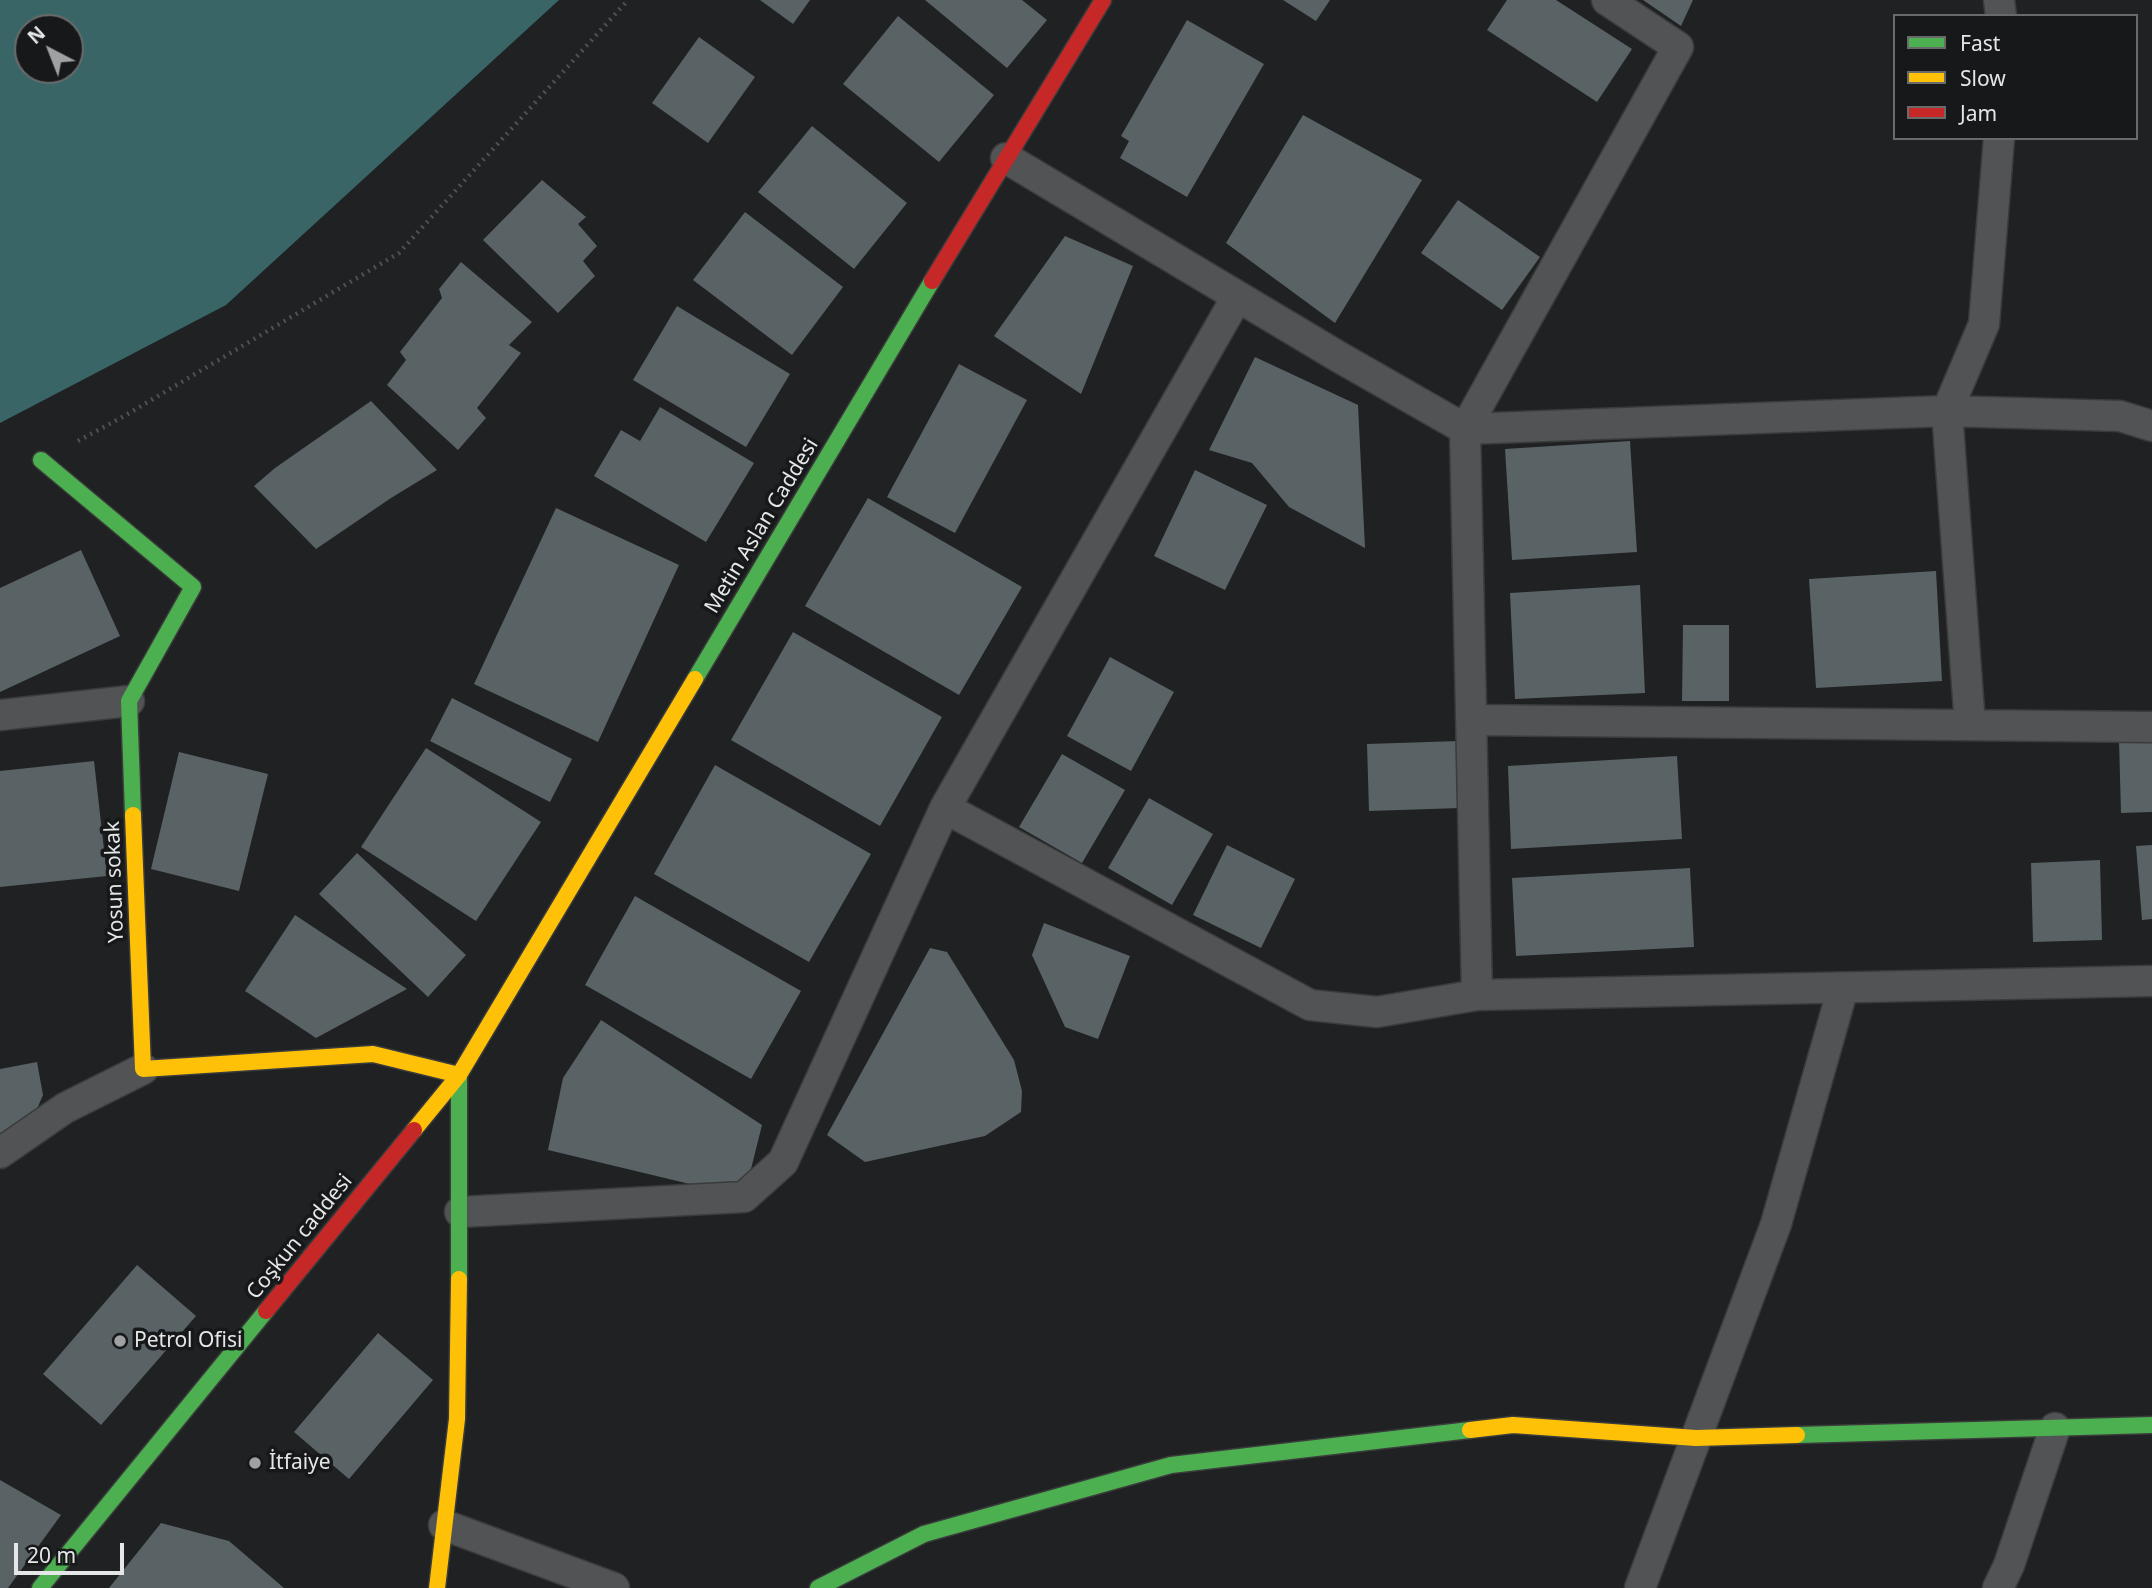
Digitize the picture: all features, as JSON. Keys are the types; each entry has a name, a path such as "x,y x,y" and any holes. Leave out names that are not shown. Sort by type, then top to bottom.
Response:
{"street":[{"name":"Metin Aslan Caddesi","path":"459,1075 1103,0"},
{"path":"1476,995 1465,429 1678,47 1607,0"},
{"path":"1970,725 1947,411 1984,324 1999,140"},
{"path":"1006,158 1237,297 1465,429 1947,411 2120,416 2152,426"},
{"path":"460,1212 744,1197 783,1162 945,808 1237,297"},
{"path":"0,715 129,701 193,587 41,460"},
{"name":"Yosun sokak","path":"129,701 143,1069"},
{"path":"1471,720 2152,726"},
{"path":"945,808 1310,1005 1377,1012 1476,995 2152,981"},
{"path":"1640,1588 1776,1224 1843,988"},
{"path":"0,1153 65,1108 143,1069 373,1054 459,1075 457,1419 437,1588"},
{"name":"Coşkun caddesi","path":"40,1588 459,1075"},
{"path":"818,1588 924,1534 1171,1465 1513,1426 1696,1438 2152,1425"},
{"path":"1998,1588 2009,1565 2055,1428"},
{"path":"444,1525 614,1588"}],"path":[{"path":"41,460 126,415 399,253 628,0"}],"water":[{"path":"0,0 559,0 226,305 0,423"}],"building":[{"path":"760,0 810,0 793,24"},
{"path":"925,0 1022,0 1047,20 1007,68"},
{"path":"1283,0 1330,0 1316,21"},
{"path":"1507,0 1556,0 1632,49 1597,102 1487,30"},
{"path":"1643,0 1693,0 1681,26"},
{"path":"898,16 994,95 939,162 843,84"},
{"path":"1187,20 1264,64 1187,197 1120,158 1129,141 1121,136"},
{"path":"699,37 755,77 708,143 652,103"},
{"path":"1303,115 1422,180 1335,323 1226,243"},
{"path":"812,126 907,203 854,269 758,192"},
{"path":"542,180 586,217 578,224 597,246 583,261 595,276 558,313 483,240"},
{"path":"1458,200 1540,257 1502,310 1421,253"},
{"path":"745,212 843,287 792,355 693,280"},
{"path":"1065,236 1133,266 1081,394 994,336"},
{"path":"461,262 532,322 509,345 521,353 477,408 486,418 458,450 387,385 406,360 400,352 442,298 439,289"},
{"path":"677,306 790,374 746,447 633,380"},
{"path":"1255,357 1358,405 1365,548 1289,507 1252,463 1209,450"},
{"path":"959,364 1027,400 955,533 887,497"},
{"path":"371,401 437,470 316,549 254,486 275,468"},
{"path":"660,407 754,463 706,542 594,476 621,430 640,441"},
{"path":"1630,441 1637,552 1512,560 1505,449"},
{"path":"1195,470 1267,505 1225,590 1154,556"},
{"path":"868,498 1022,587 959,695 805,606"},
{"path":"556,508 679,565 598,742 474,684"},
{"path":"81,550 120,636 0,692 0,588"},
{"path":"1936,571 1942,681 1816,688 1809,579"},
{"path":"1640,585 1645,693 1515,699 1510,593"},
{"path":"1683,625 1729,625 1729,701 1682,701"},
{"path":"793,632 942,717 880,826 731,740"},
{"path":"1110,657 1174,692 1131,771 1067,736"},
{"path":"452,698 572,759 550,802 430,741"},
{"path":"2152,740 2152,812 2121,813 2119,741"},
{"path":"1459,741 1461,808 1369,811 1367,744"},
{"path":"426,748 541,822 476,921 361,847"},
{"path":"179,752 268,774 239,891 151,869"},
{"path":"1062,754 1125,790 1082,863 1019,827"},
{"path":"1677,756 1682,839 1511,849 1508,766"},
{"path":"94,761 107,876 0,887 0,771"},
{"path":"715,765 871,854 809,962 654,874"},
{"path":"1149,798 1213,834 1172,905 1108,868"},
{"path":"1227,845 1295,879 1261,948 1193,915"},
{"path":"2152,845 2152,919 2142,920 2136,846"},
{"path":"357,853 466,955 428,997 319,894"},
{"path":"2100,860 2102,940 2033,942 2031,863"},
{"path":"1690,868 1694,947 1516,956 1512,878"},
{"path":"635,896 801,991 751,1079 585,985"},
{"path":"295,915 407,989 316,1038 245,991"},
{"path":"1044,923 1130,956 1098,1039 1065,1027 1032,955"},
{"path":"930,948 947,952 1014,1060 1022,1091 1021,1112 985,1136 865,1162 827,1135"},
{"path":"601,1020 762,1125 744,1197 548,1150 563,1078"},
{"path":"37,1062 43,1095 37,1109 0,1136 0,1069"},
{"path":"137,1265 196,1316 101,1425 43,1374"},
{"path":"378,1333 433,1380 349,1479 294,1432"},
{"path":"0,1480 61,1515 8,1588 0,1588"},
{"path":"161,1523 229,1541 284,1588 109,1588"}],"traffic: fast":[{"path":"695,679 932,281"},
{"path":"41,460 193,587 129,701 133,815"},
{"path":"459,1075 459,1279"},
{"path":"40,1588 266,1311"},
{"path":"1797,1435 2152,1425"},
{"path":"818,1588 924,1534 1171,1465 1470,1430"}],"traffic: slow":[{"path":"414,1130 459,1075 695,679"},
{"path":"133,815 143,1069 373,1054 459,1075"},
{"path":"437,1588 457,1419 459,1279"},
{"path":"1470,1430 1513,1425 1696,1438 1797,1435"}],"traffic: jam":[{"path":"932,281 1103,0"},
{"path":"266,1311 414,1130"}],"place":[{"name":"Petrol Ofisi","path":"120,1341"},
{"name":"İtfaiye","path":"255,1463"}]}
